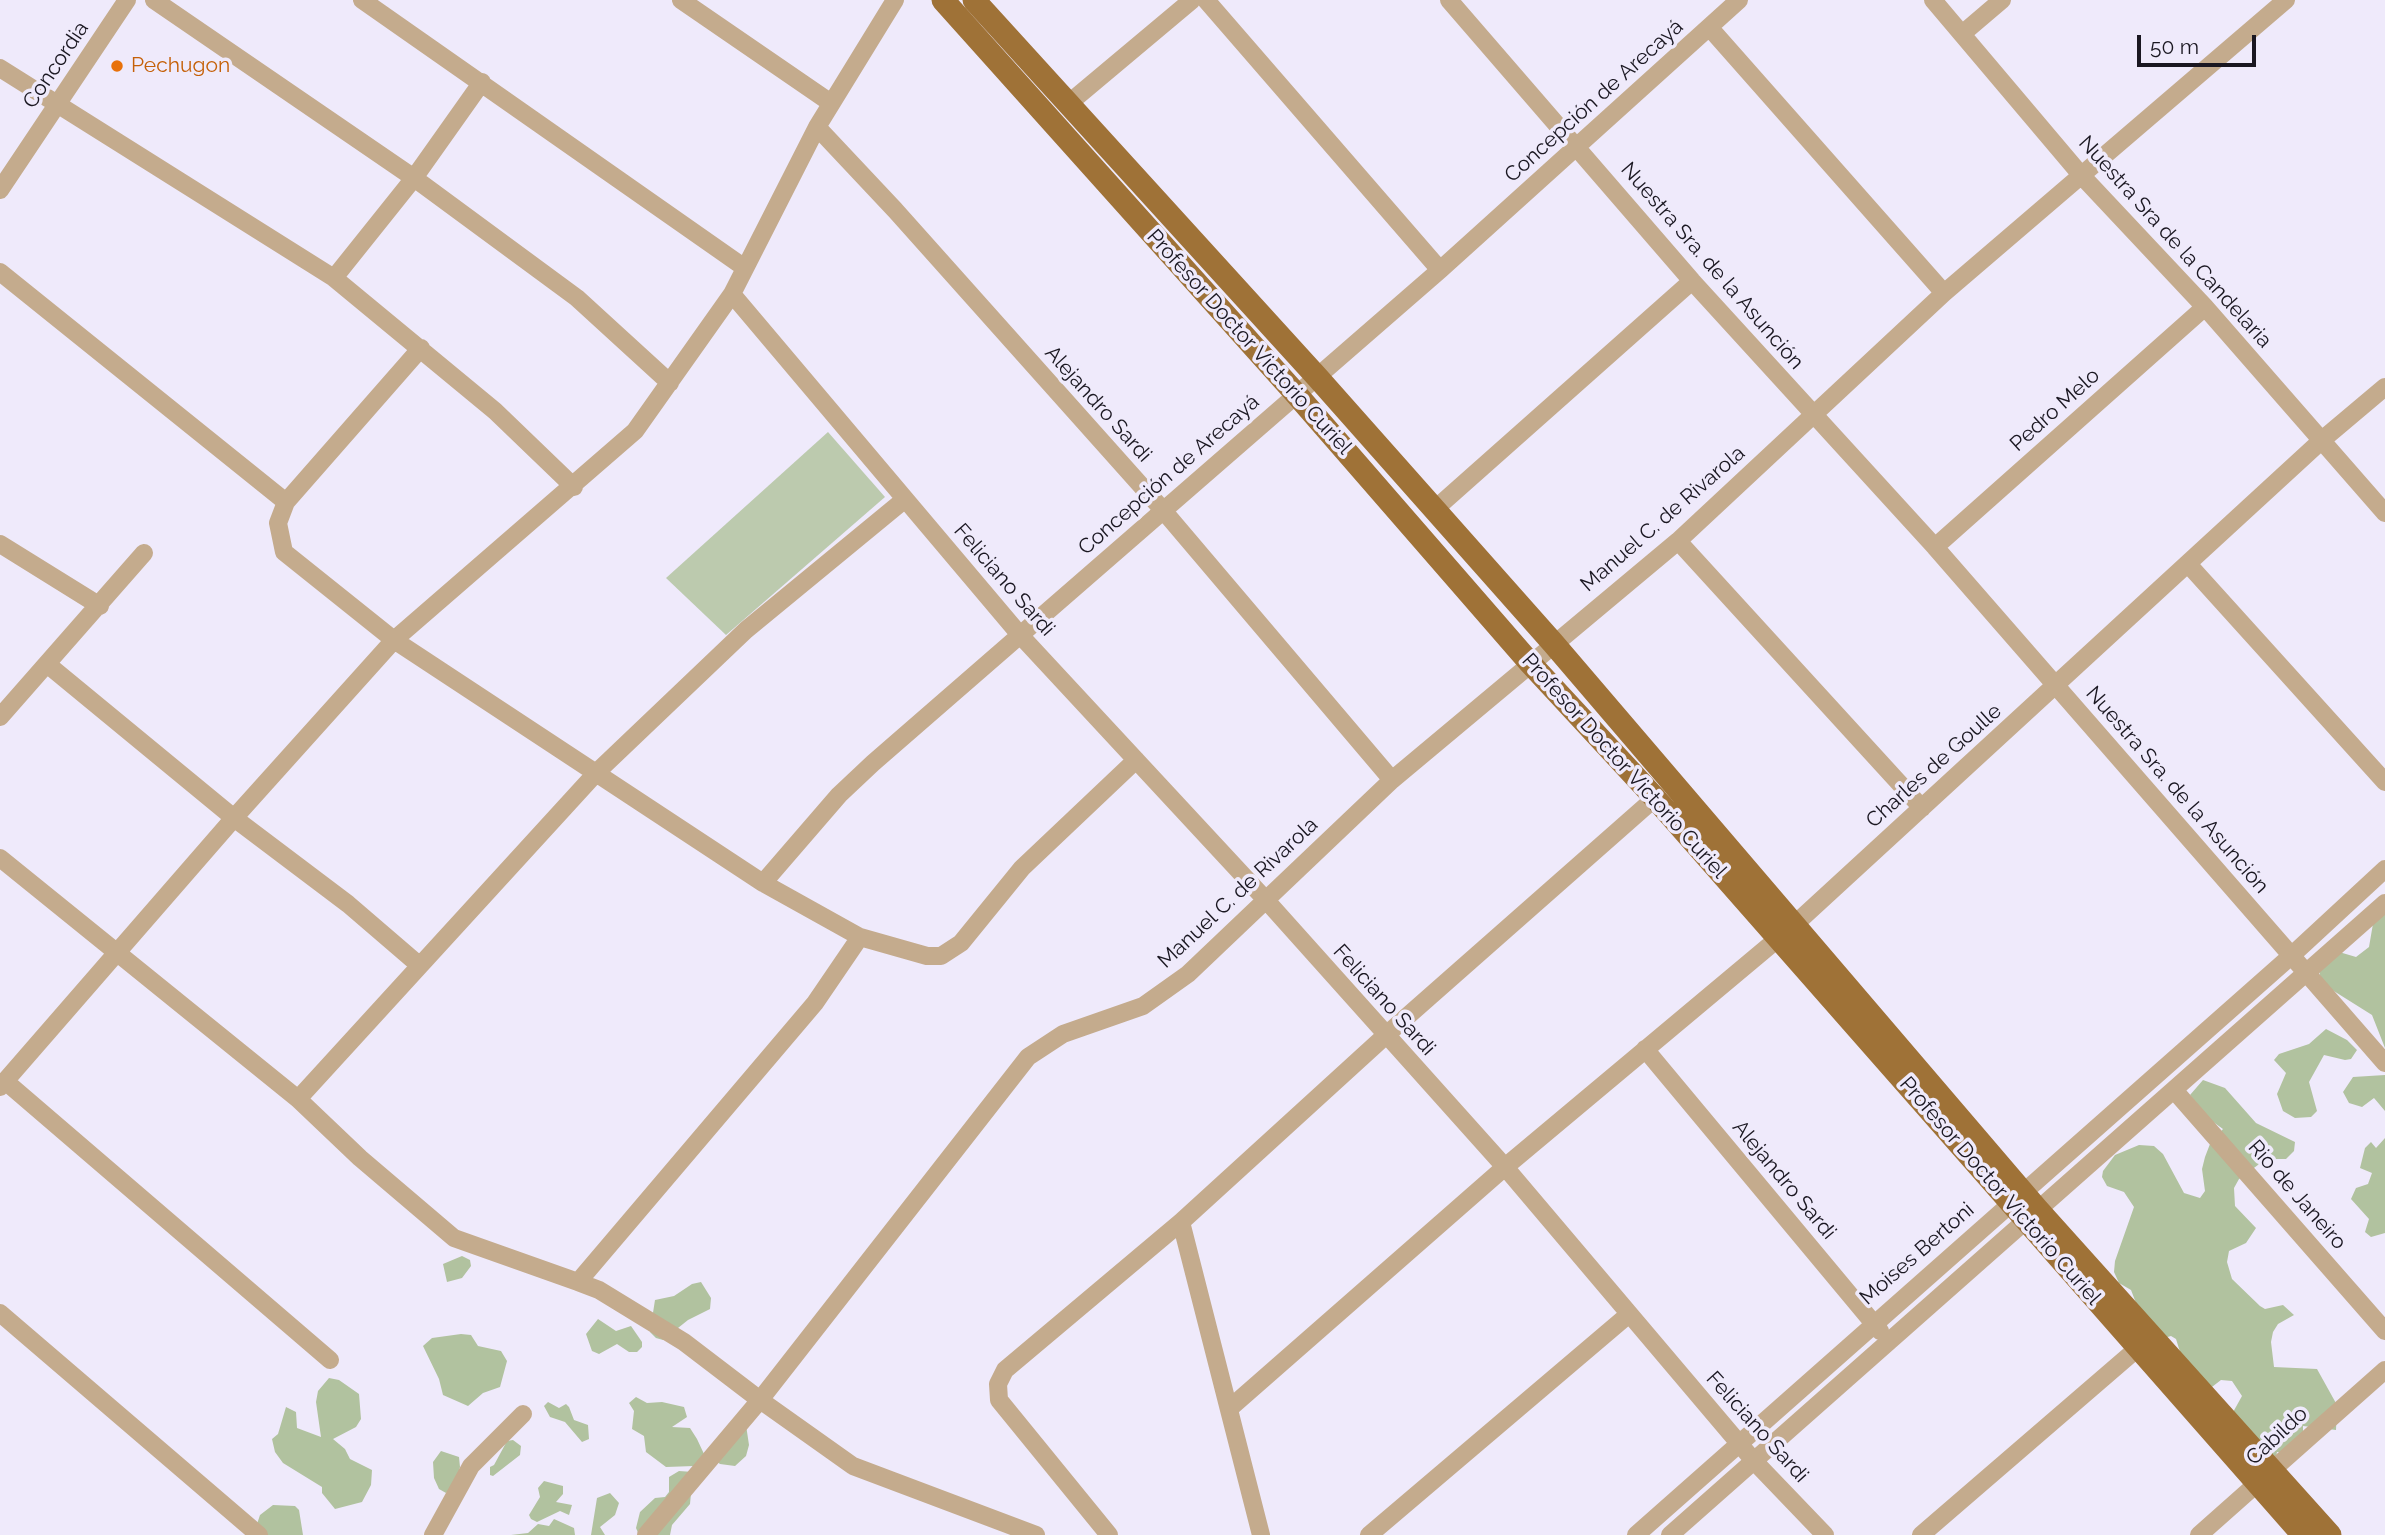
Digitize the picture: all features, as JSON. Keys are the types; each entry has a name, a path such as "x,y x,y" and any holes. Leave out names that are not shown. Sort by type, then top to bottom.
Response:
{"main road":[{"name":"Profesor Doctor Victorio Curiel","path":"943,0 1297,395 1541,654 2023,1206 2265,1477 2330,1535"},
{"name":"Profesor Doctor Victorio Curiel","path":"974,0 1318,378 1434,510 1541,654 1655,798 1785,932"},
{"name":"Profesor Doctor Victorio Curiel","path":"2265,1477 2303,1535"}],"street":[{"name":"Concordia","path":"0,190 127,0"},
{"path":"154,0 414,178 577,298 670,383"},
{"path":"362,0 745,268"},
{"path":"681,0 831,103"},
{"path":"330,1360 3,1084 234,818 394,640 574,487 635,431 732,294 817,127 895,0"},
{"path":"1068,104 1192,0"},
{"path":"1206,0 1440,270"},
{"name":"Concepción de Arecayá","path":"763,883 839,795 1162,509 1318,378 1739,0"},
{"name":"Nuestra Sra de la Candelaria","path":"1933,0 2081,175 2205,307 2385,513"},
{"path":"1962,34 2002,0"},
{"path":"1709,27 1944,293 2286,0"},
{"name":"Nuestra Sra. de la Asunción","path":"1453,1 1692,281 1935,547 2385,1063"},
{"path":"0,68 334,278 495,411 574,487"},
{"path":"334,278 414,178 482,82"},
{"name":"Alejandro Sardi","path":"817,127 1162,509 1392,780"},
{"path":"0,272 286,502"},
{"path":"1434,510 1692,281"},
{"name":"Manuel C. de Rivarola","path":"646,1535 760,1400 1028,1057 1063,1034 1143,1006 1188,974 1392,780 1678,541 1944,293"},
{"name":"Feliciano Sardi","path":"732,294 1020,635 1265,899 1505,1167 1754,1461 1825,1535"},
{"name":"Pedro Melo","path":"1935,547 2205,307"},
{"path":"421,348 286,502 278,523 284,552 394,640 763,883 860,937 927,956 941,956 961,943 1022,868 1136,760"},
{"name":"Charles de Goulle","path":"1230,1408 1505,1167 1785,932 2322,440 2385,387"},
{"path":"298,1100 597,772 746,630 904,500"},
{"path":"1678,541 1922,808"},
{"path":"0,544 100,606"},
{"path":"0,717 144,553"},
{"path":"2188,564 2385,782"},
{"path":"47,664 234,818 348,904 419,965"},
{"path":"1109,1535 999,1400 998,1384 1005,1370 1181,1222 1385,1036 1655,798"},
{"path":"0,858 298,1100 360,1158 454,1238 599,1290 684,1342 853,1466 1036,1535"},
{"name":"Moises Bertoni","path":"1670,1535 1888,1341 2023,1206 2385,869"},
{"name":"Moises Bertoni","path":"1636,1535 1873,1324 2174,1090 2385,903"},
{"path":"578,1282 815,1003 860,937"},
{"name":"Alejandro Sardi","path":"1645,1049 1888,1341"},
{"name":"Rio de Janeiro","path":"2174,1090 2385,1331"},
{"path":"1181,1222 1261,1535"},
{"path":"0,1313 259,1535"},
{"path":"1369,1535 1628,1315"},
{"path":"1921,1535 2145,1341"},
{"name":"Cabildo","path":"2199,1535 2385,1370"},
{"path":"433,1535 440,1517 471,1466 523,1414"}],"green space":[{"path":"828,432 885,497 726,635 666,578"},
{"path":"2385,903 2385,1048 2372,1015 2329,988 2321,980 2319,970 2329,949 2356,957 2369,947 2375,912"},
{"path":"2326,1029 2347,1040 2357,1050 2351,1059 2345,1060 2324,1055 2309,1082 2317,1111 2311,1117 2295,1118 2283,1111 2277,1094 2286,1073 2274,1060 2279,1054 2309,1044"},
{"path":"2385,1075 2385,1111 2374,1098 2362,1107 2349,1103 2343,1092 2353,1077"},
{"path":"2203,1080 2225,1088 2256,1123 2295,1142 2294,1151 2286,1159 2266,1159 2239,1179 2234,1188 2235,1206 2256,1228 2246,1243 2229,1251 2227,1262 2232,1279 2260,1306 2265,1309 2283,1305 2294,1315 2278,1324 2273,1332 2271,1342 2274,1367 2317,1369 2337,1405 2336,1430 2303,1426 2303,1437 2286,1452 2277,1452 2275,1462 2232,1414 2242,1396 2232,1381 2221,1380 2195,1400 2176,1339 2171,1336 2164,1338 2136,1303 2131,1290 2119,1283 2114,1272 2115,1261 2134,1207 2124,1192 2107,1186 2102,1177 2103,1171 2115,1155 2139,1145 2154,1146 2163,1154 2184,1193 2200,1198 2205,1191 2202,1169 2205,1157 2210,1144 2223,1129 2209,1119 2190,1095"},
{"path":"2385,1138 2385,1233 2371,1237 2365,1232 2369,1219 2351,1199 2356,1188 2368,1184 2372,1173 2360,1168 2365,1148 2371,1142 2376,1148"},
{"path":"462,1256 470,1260 471,1266 462,1278 447,1282 443,1264"},
{"path":"701,1282 711,1298 710,1309 688,1320 663,1340 656,1338 650,1332 655,1300 674,1296 692,1284"},
{"path":"598,1319 616,1331 631,1326 642,1342 642,1347 637,1352 629,1352 617,1344 599,1354 592,1351 586,1334"},
{"path":"471,1335 478,1346 501,1351 507,1361 500,1387 483,1393 468,1406 443,1395 439,1379 423,1346 432,1338"},
{"path":"329,1378 339,1380 359,1394 361,1419 356,1427 333,1439 345,1449 350,1459 372,1470 371,1485 362,1502 335,1509 322,1493 322,1487 283,1463 275,1452 272,1439 278,1434 286,1407 296,1412 297,1428 321,1437 316,1402 318,1391"},
{"path":"636,1397 647,1403 662,1402 684,1407 687,1417 672,1427 690,1428 697,1439 704,1454 694,1466 666,1467 646,1452 644,1436 632,1429 634,1411 629,1403"},
{"path":"548,1402 559,1408 566,1404 574,1420 588,1425 589,1439 582,1442 565,1422 550,1417 544,1406"},
{"path":"734,1422 746,1425 749,1445 746,1456 735,1466 720,1464 716,1461 721,1434"},
{"path":"513,1440 521,1446 520,1455 493,1476 490,1475 490,1467 494,1465 507,1441"},
{"path":"441,1451 459,1457 460,1467 456,1482 446,1493 439,1489 434,1478 433,1462"},
{"path":"679,1471 693,1472 690,1504 672,1525 670,1535 639,1535 636,1528 640,1512 655,1498 665,1497 669,1492 669,1477"},
{"path":"544,1481 563,1486 563,1494 556,1502 572,1505 569,1515 560,1511 537,1522 531,1519 529,1515 540,1497 538,1488"},
{"path":"610,1493 619,1503 615,1515 600,1527 605,1535 591,1535 597,1498"},
{"path":"273,1505 295,1506 299,1510 303,1535 259,1535 257,1524 260,1515"},
{"path":"554,1519 574,1528 575,1535 511,1535 528,1533 538,1524 549,1526"}],"place":[{"name":"Pechugon","path":"117,66"}]}
